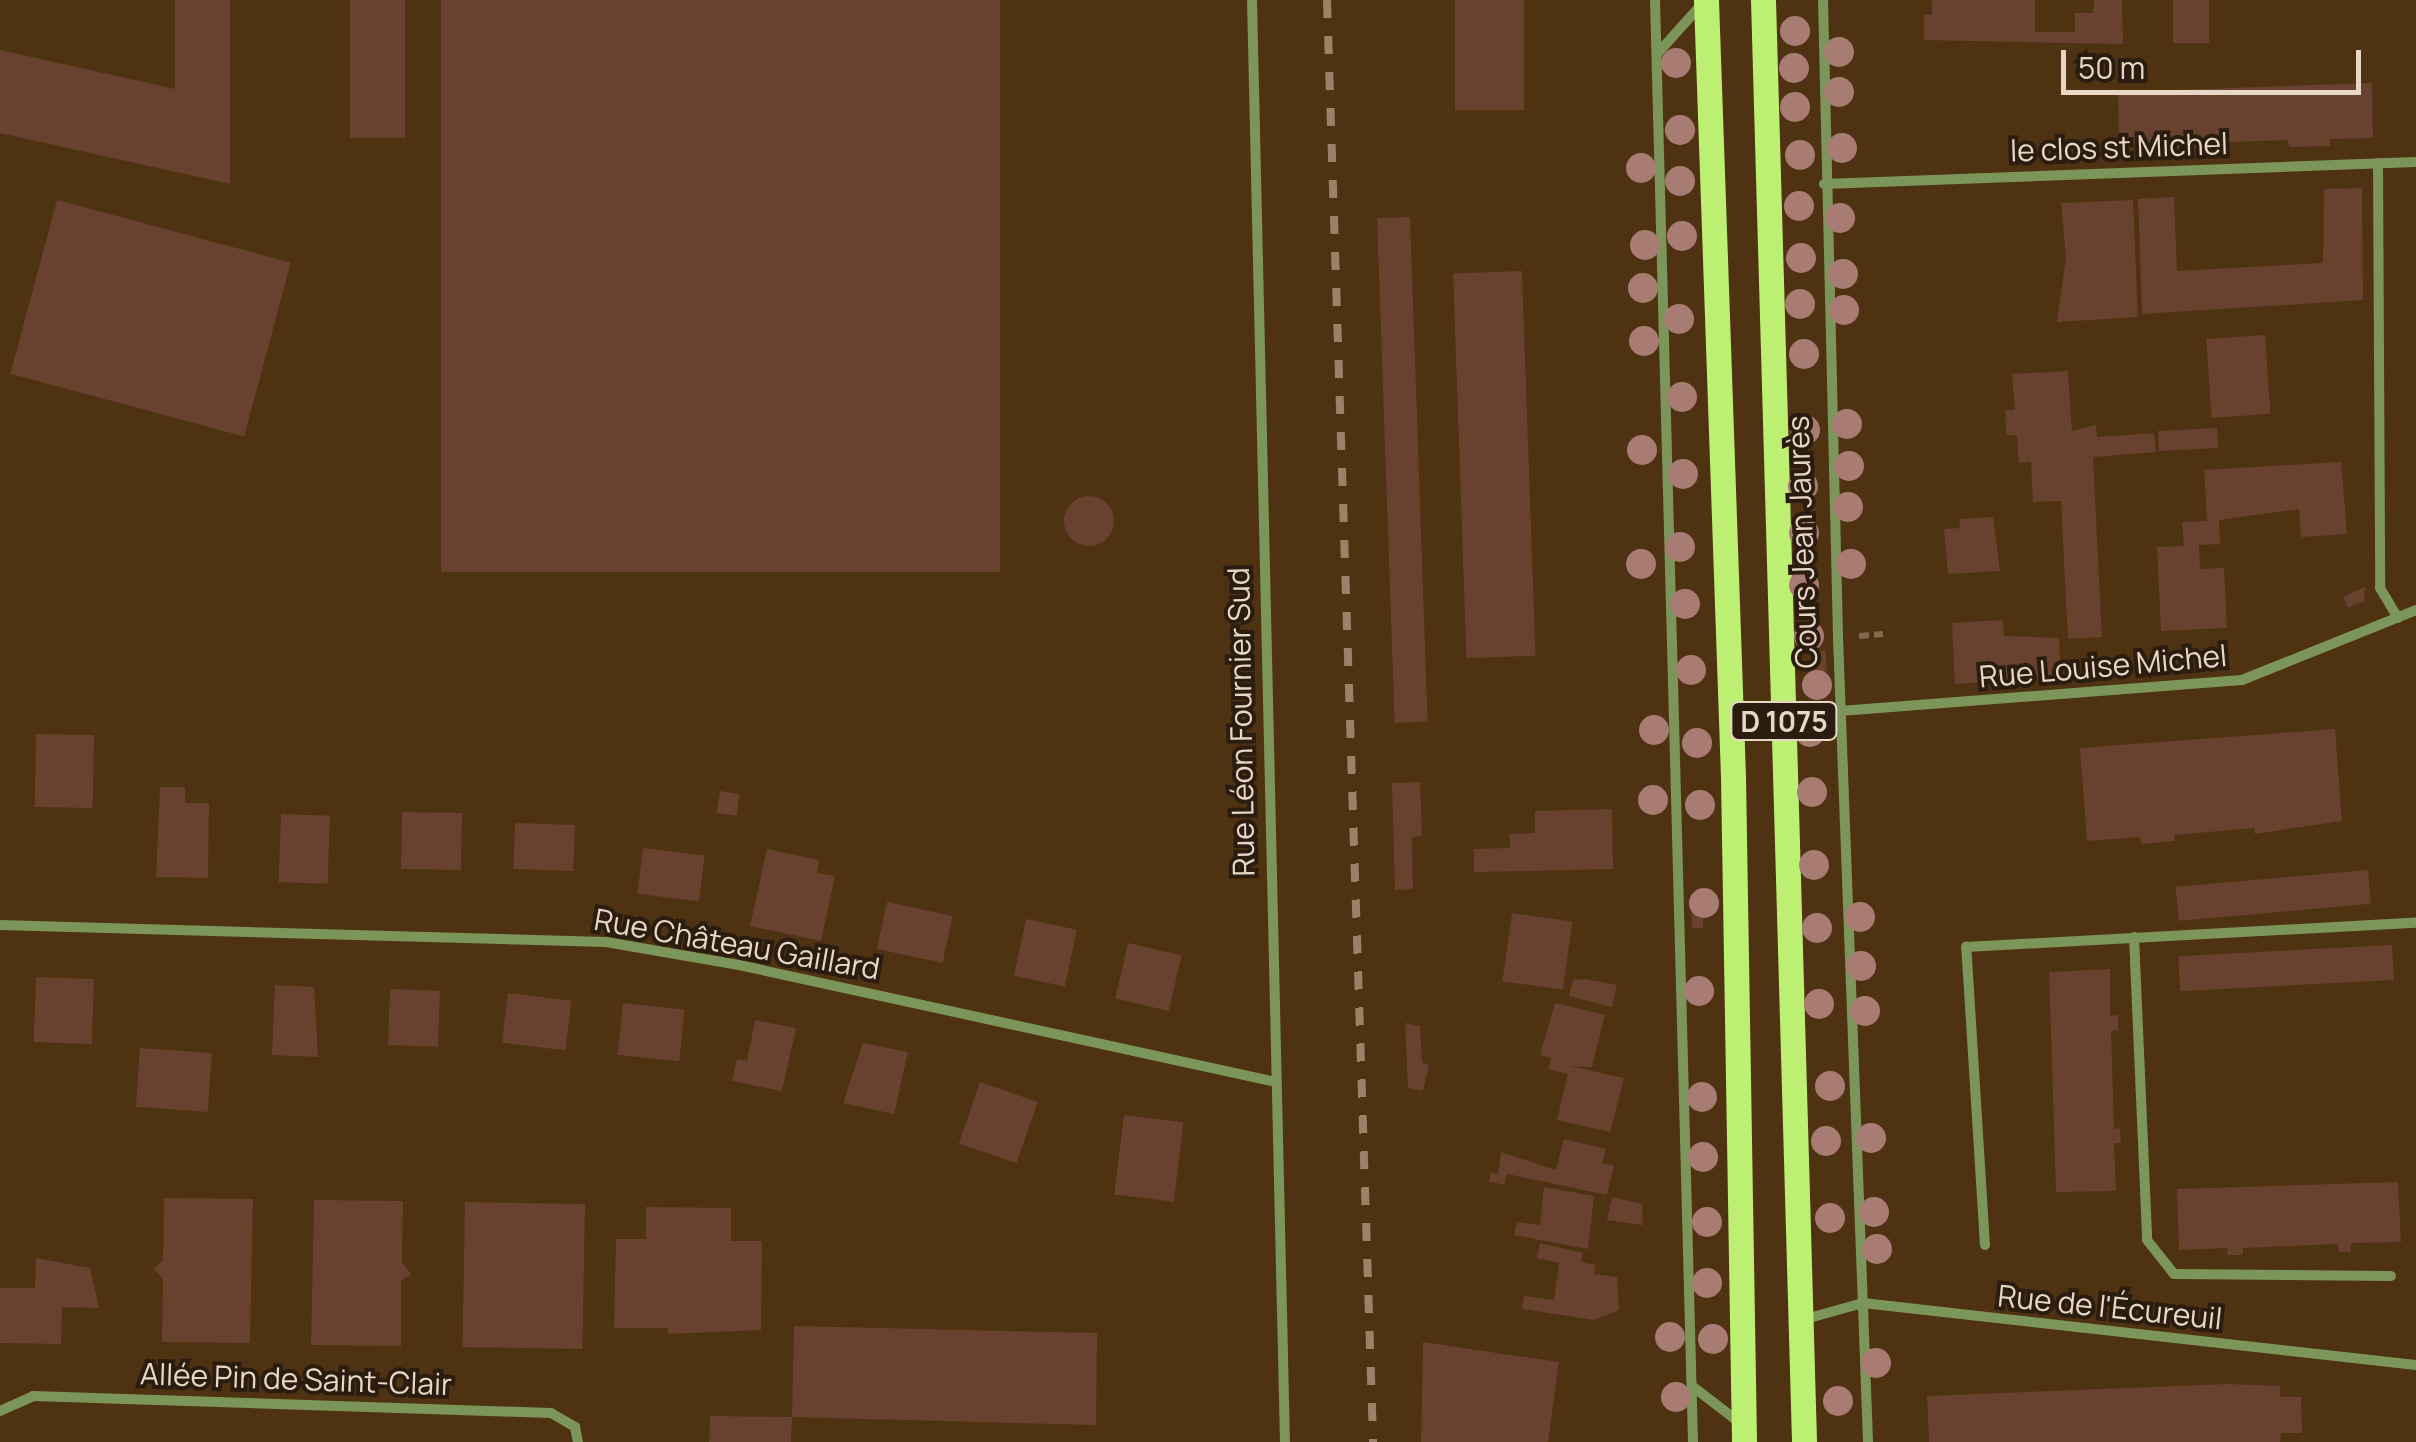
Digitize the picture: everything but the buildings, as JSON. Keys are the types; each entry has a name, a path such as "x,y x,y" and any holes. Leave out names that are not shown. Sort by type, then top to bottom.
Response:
{"main road":[{"name":"D 1075","path":"1706,0 1733,776 1744,1434"},
{"name":"Cours Jean Jaurès","path":"1763,0 1804,1442"}],"street":[{"name":"Rue Léon Fournier Sud","path":"1252,0 1285,1442"},
{"path":"1655,0 1694,1442"},
{"path":"1657,54 1706,0"},
{"name":"Cours Jean Jaurès","path":"1823,0 1824,184 1840,711 1868,1442"},
{"name":"le clos st Michel","path":"1824,184 2416,162"},
{"path":"2378,163 2380,588 2398,618"},
{"name":"Rue Louise Michel","path":"1840,711 2242,680 2416,610"},
{"name":"Rue de l'Écureuil","path":"1985,1246 1966,947 2416,924"},
{"name":"Rue Château Gaillard","path":"0,926 606,942 738,965 1276,1082"},
{"name":"Rue de l'Écureuil","path":"2134,937 2147,1240 2174,1274 2391,1276"},
{"name":"Rue de l'Écureuil","path":"1800,1320 1863,1303 2416,1365"},
{"path":"1692,1386 1744,1434"},
{"name":"Allée Pin de Saint-Clair","path":"0,1411 32,1396 551,1412 575,1427 578,1442"}],"railway":[{"path":"1327,0 1373,1442"}]}
